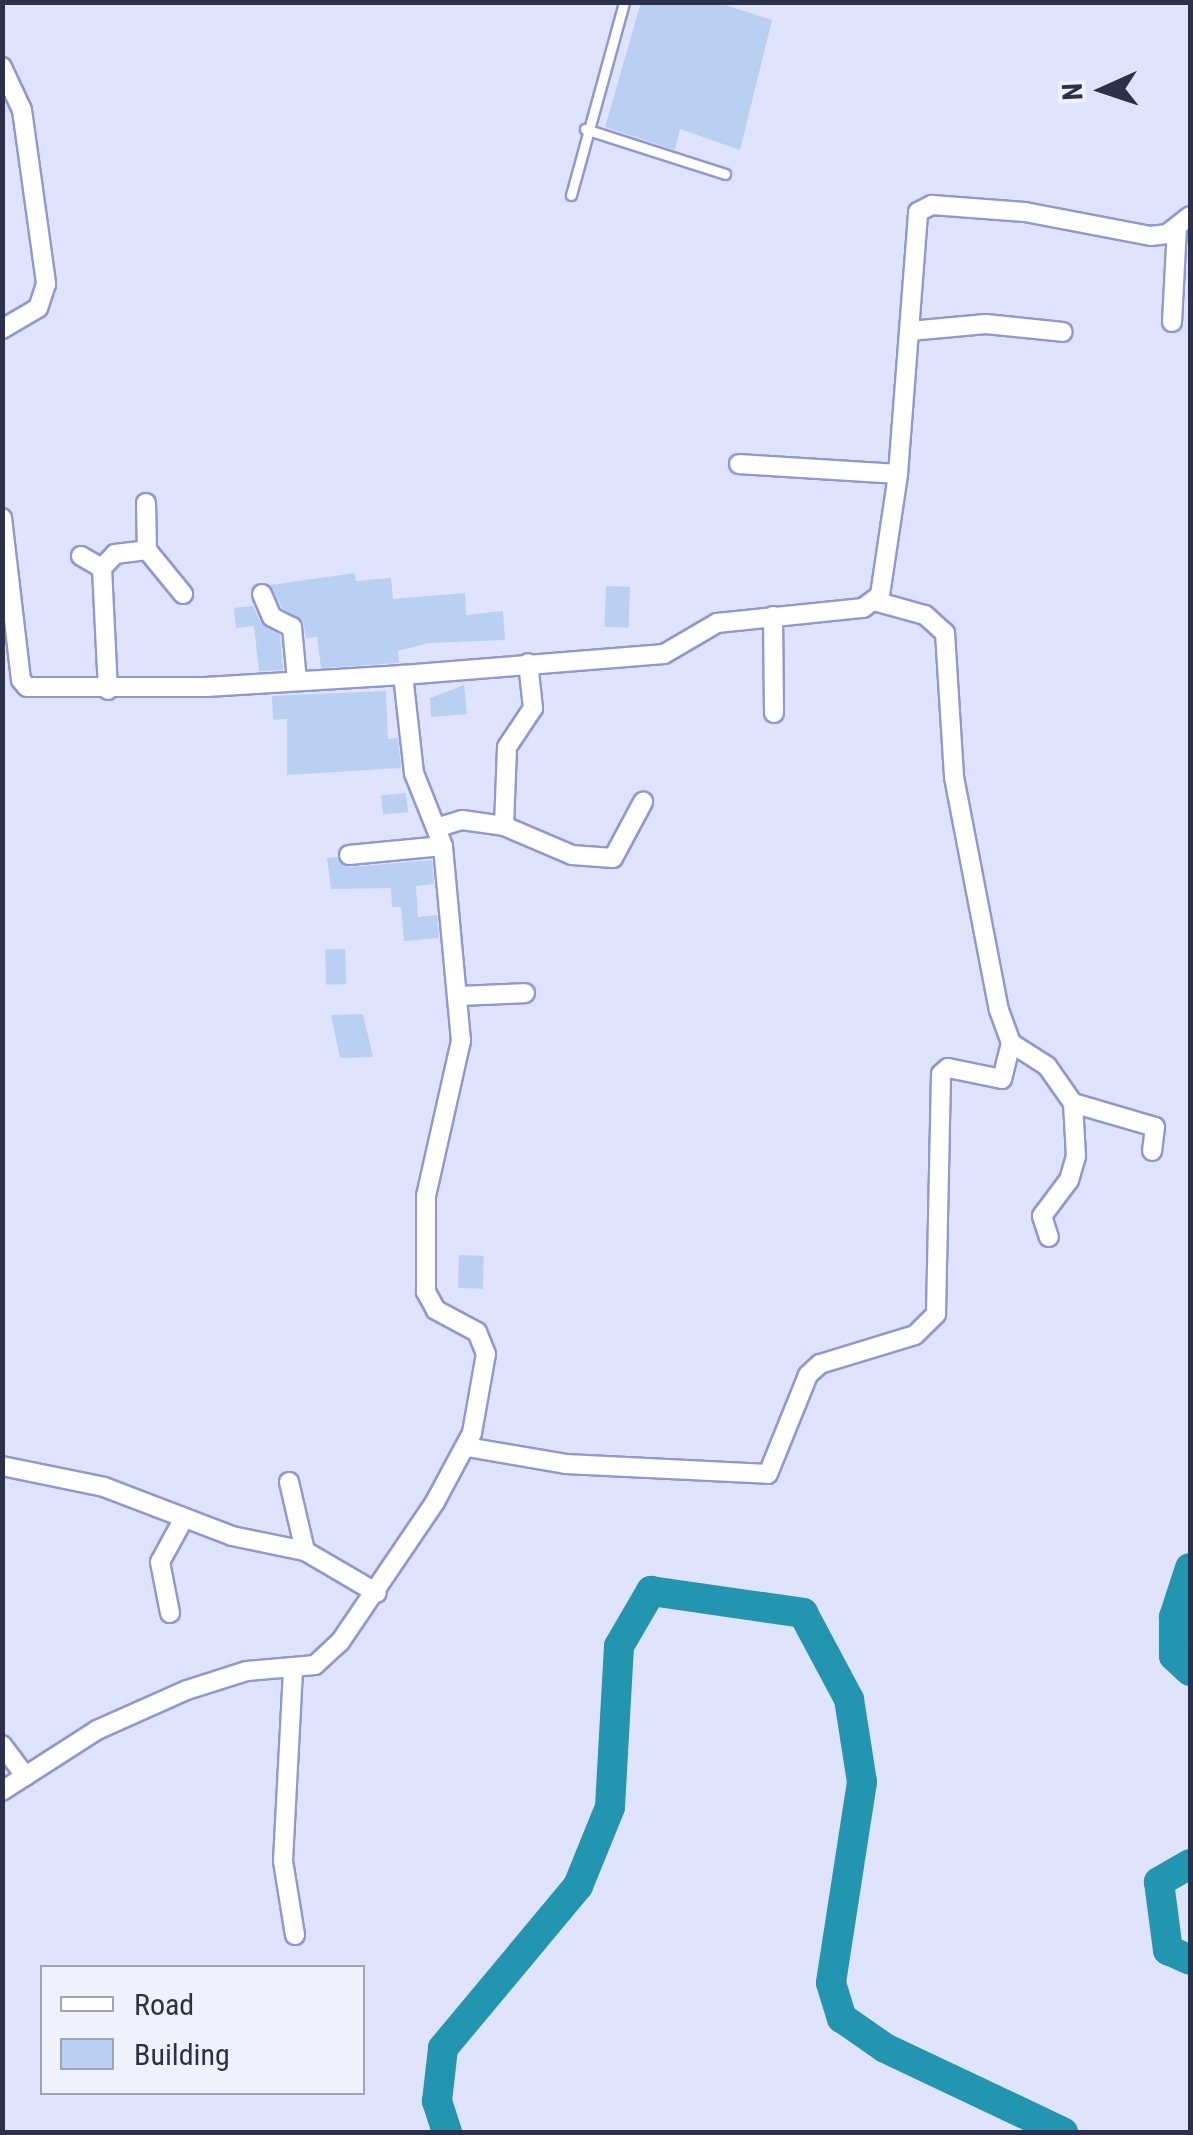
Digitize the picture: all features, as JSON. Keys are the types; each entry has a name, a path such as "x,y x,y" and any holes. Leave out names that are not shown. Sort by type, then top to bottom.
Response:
{"street":[{"path":"2,329 38,308 46,284 22,110 3,69"},
{"path":"2,518 21,680 36,690 403,675 664,654 696,629 774,616 844,614 880,595 898,474 910,331 912,228 918,212 932,204 1068,218 1152,236 1184,222"},
{"path":"1172,322 1184,222"},
{"path":"910,331 986,324 1063,332"},
{"path":"740,464 898,474"},
{"path":"146,503 147,550 183,594"},
{"path":"108,690 102,568 116,554 147,550"},
{"path":"81,556 102,568"},
{"path":"262,594 272,616 292,627 297,681"},
{"path":"467,1447 566,1464 768,1474 808,1375 820,1364 915,1335 936,1314 941,1074 948,1068 1002,1079 1010,1043 957,798 946,633 924,615 874,601"},
{"path":"774,616 774,713"},
{"path":"504,826 507,747 534,708 528,663"},
{"path":"2,1791 97,1730 187,1690 247,1671 324,1660 378,1593 467,1447 482,1390 484,1342 430,1304 424,1263 426,1196 458,1072 457,996 443,846 439,826 414,772 403,675"},
{"path":"439,826 462,820 504,826 572,855 612,858 643,802"},
{"path":"349,855 443,846"},
{"path":"457,996 526,993"},
{"path":"1010,1043 1046,1066 1072,1103 1076,1156 1069,1180 1042,1216 1049,1236"},
{"path":"1072,1103 1154,1127 1152,1152"},
{"path":"2,1466 104,1487 183,1520 305,1551 378,1593"},
{"path":"289,1482 305,1551"},
{"path":"170,1612 160,1562 183,1520"},
{"path":"293,1667 283,1861 294,1936"},
{"path":"2,1745 25,1776"}],"lane":[{"path":"570,195 585,130 624,2"},
{"path":"585,130 726,174"}],"building":[{"path":"641,2 716,2 772,20 740,150 680,129 675,150 605,127"},
{"path":"355,573 356,581 391,578 393,599 465,593 466,615 503,611 505,640 429,643 398,651 399,663 321,668 317,637 306,638 303,621 282,608 270,585"},
{"path":"606,586 630,587 629,628 605,627"},
{"path":"253,606 261,623 280,635 283,670 259,671 254,626 236,628 234,608"},
{"path":"464,685 467,714 431,717 430,698"},
{"path":"386,691 388,739 398,738 401,768 287,775 287,719 273,720 272,696"},
{"path":"406,793 408,812 383,815 381,796"},
{"path":"337,857 350,867 432,860 434,884 416,886 418,917 437,915 439,938 404,941 401,907 392,907 391,888 331,889 327,858"},
{"path":"345,949 346,984 326,985 325,950"},
{"path":"363,1014 373,1057 340,1058 331,1015"},
{"path":"459,1255 484,1256 483,1289 458,1288"}],"waterway":[{"path":"1190,1568 1174,1617 1174,1656 1190,1671"},
{"path":"447,2132 437,2101 443,2048 578,1886 610,1807 619,1646 651,1591 803,1613 849,1699 862,1782 831,1983 842,2018 885,2048 1063,2132"},
{"path":"1190,1864 1159,1882 1168,1950 1190,1960"}]}
